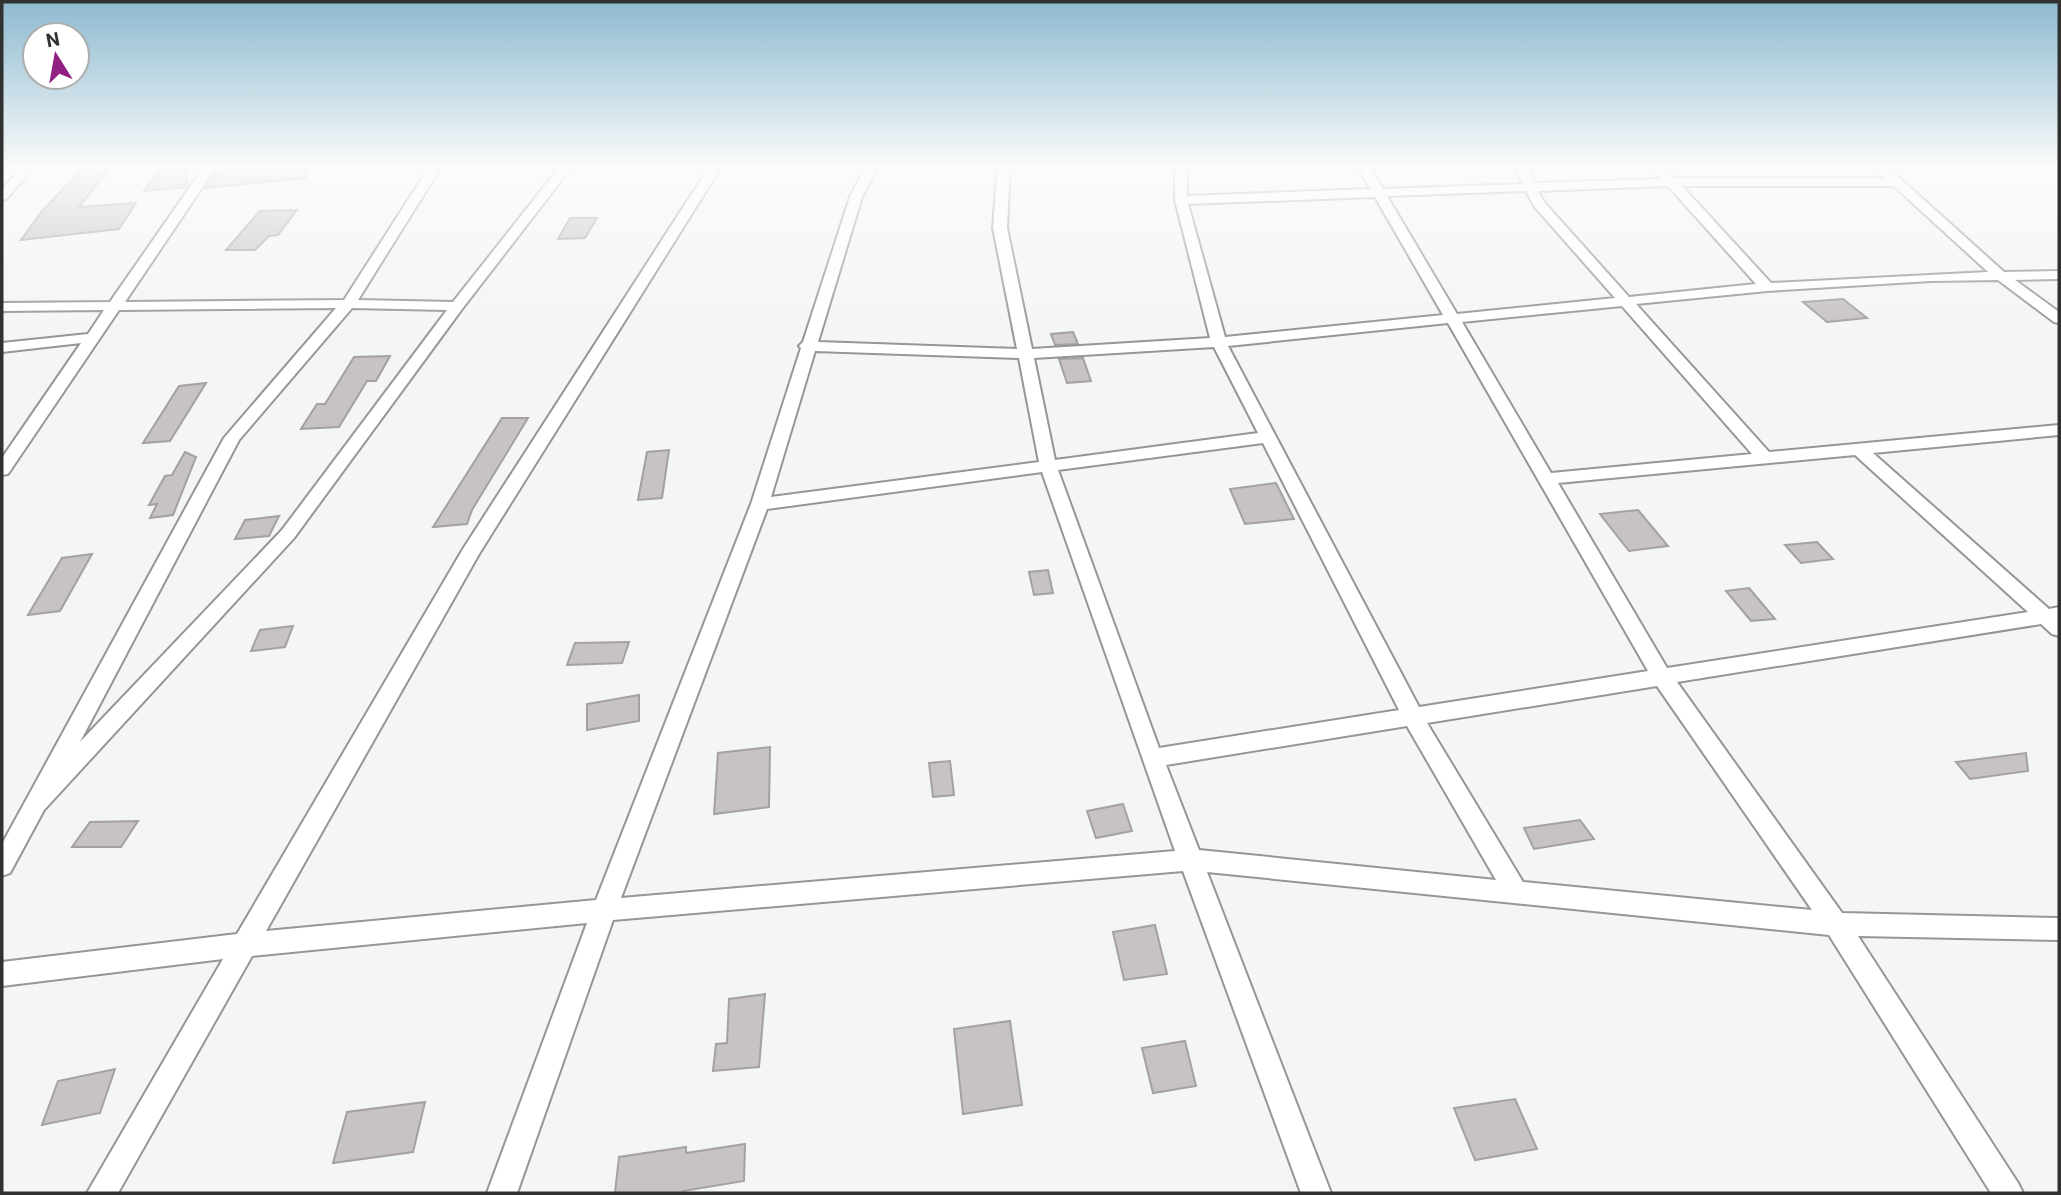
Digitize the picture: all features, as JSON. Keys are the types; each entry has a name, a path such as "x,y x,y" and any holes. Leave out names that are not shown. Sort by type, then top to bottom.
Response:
{"street":[{"path":"2,470 173,220"},
{"path":"2,866 232,438 348,303 401,220"},
{"path":"36,803 288,534 524,220"},
{"path":"102,1193 470,553 682,220"},
{"path":"502,1193 604,910 760,504 807,346 849,220"},
{"path":"1001,220 1048,466 1153,758 1316,1193"},
{"path":"1186,220 1219,342 1413,717 1516,892"},
{"path":"1394,220 1662,677 1836,924 2008,1193"},
{"path":"1553,220 1766,458"},
{"path":"1706,220 1767,286"},
{"path":"1939,220 2001,276 2059,320"},
{"path":"807,346 1026,354 1219,342 1767,286 2059,275"},
{"path":"2,307 348,303 457,306"},
{"path":"2,347 91,338"},
{"path":"1547,479 2059,430"},
{"path":"760,504 1269,437"},
{"path":"1859,449 2054,620"},
{"path":"1153,758 1662,677 2054,620"},
{"path":"2,974 245,945 604,910 1191,860 1836,924 2059,929"}],"building":[{"path":"36,220 125,220 119,229 21,240"},
{"path":"252,220 290,220 278,235 269,236 255,250 226,250"},
{"path":"569,220 596,220 585,238 558,239"},
{"path":"1843,299 1867,318 1827,322 1803,302"},
{"path":"1073,332 1078,344 1055,345 1051,334"},
{"path":"390,356 376,381 367,381 339,427 301,429 317,404 325,404 354,357"},
{"path":"1083,358 1091,381 1067,383 1059,359"},
{"path":"206,383 170,441 143,443 179,386"},
{"path":"502,418 528,418 472,510 467,524 433,527"},
{"path":"669,450 662,498 638,500 647,452"},
{"path":"185,452 196,457 173,515 150,518 157,504 149,505 165,476 172,475"},
{"path":"1276,483 1294,519 1245,524 1230,489"},
{"path":"1638,510 1668,546 1629,551 1600,514"},
{"path":"279,516 269,536 235,539 245,520"},
{"path":"1817,542 1833,559 1801,563 1785,545"},
{"path":"92,554 60,611 28,615 62,558"},
{"path":"1048,570 1053,593 1034,595 1029,572"},
{"path":"1749,588 1775,619 1751,621 1726,591"},
{"path":"293,626 285,647 251,651 260,630"},
{"path":"629,642 622,663 567,665 575,643"},
{"path":"639,695 639,721 587,730 587,704"},
{"path":"770,747 769,807 714,814 718,753"},
{"path":"2026,753 2028,771 1970,779 1956,762"},
{"path":"950,761 954,795 933,797 929,763"},
{"path":"1123,804 1132,831 1096,838 1087,811"},
{"path":"1580,820 1594,839 1534,849 1524,828"},
{"path":"138,821 121,847 72,847 90,822"},
{"path":"1155,925 1167,974 1124,980 1113,932"},
{"path":"765,994 759,1067 713,1071 716,1044 727,1043 729,999"},
{"path":"1010,1021 1022,1105 963,1114 954,1029"},
{"path":"1185,1041 1196,1086 1153,1093 1142,1048"},
{"path":"115,1069 100,1113 42,1125 58,1081"},
{"path":"1515,1099 1537,1149 1475,1160 1454,1108"},
{"path":"425,1102 413,1152 333,1163 347,1112"},
{"path":"745,1144 744,1181 683,1193 615,1193 619,1157 686,1147 686,1153"}]}
